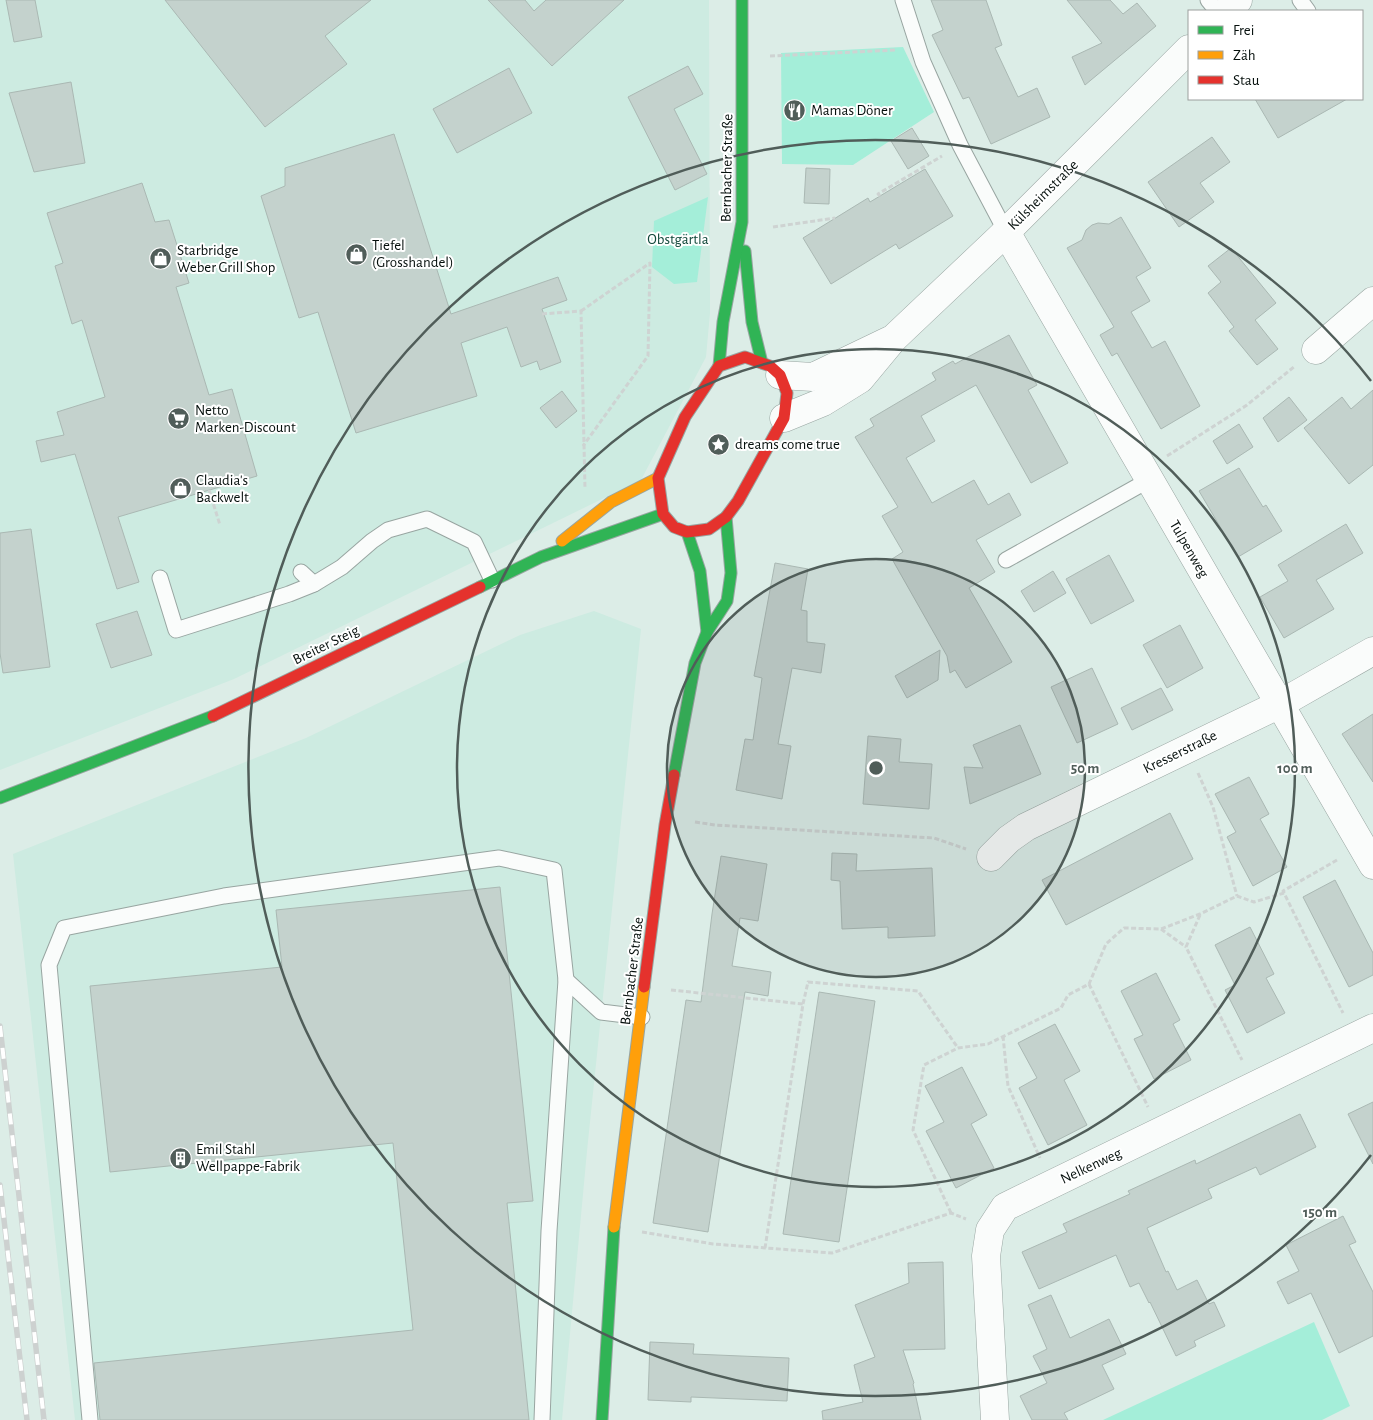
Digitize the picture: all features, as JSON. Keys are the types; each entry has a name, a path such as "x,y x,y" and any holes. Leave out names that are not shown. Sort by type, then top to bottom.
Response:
{"street":[{"name":"Bernbacher Straße","path":"720,366 723,322 742,222 742,0"},
{"path":"1228,10 1238,0"},
{"name":"Külsheimstraße","path":"784,418 823,402 860,379 894,338 1006,232 1188,50"},
{"path":"742,222 752,322 771,369 787,393 784,418 738,501 726,516 709,529 687,532 674,527 663,514 658,478 685,417 720,366 746,357 771,369"},
{"name":"Tulpenweg","path":"1006,232 1367,855"},
{"path":"1316,350 1373,301"},
{"name":"Külsheimstraße","path":"771,369 813,377 894,338"},
{"path":"541,557 611,502 658,478"},
{"name":"Breiter Steig","path":"0,798 206,719 541,557 663,514"},
{"path":"707,632 727,601 731,574 726,516"},
{"name":"Bernbacher Straße","path":"602,1420 614,1228 667,818 695,663 707,632 700,571 687,532"},
{"name":"Kresserstraße","path":"992,857 1026,826 1280,704 1373,651"},
{"name":"Nelkenweg","path":"995,1420 986,1256 990,1230 1005,1207 1364,1033"}],"lane":[{"path":"903,0 919,49 960,145 1006,232"},
{"path":"1208,0 1216,10"},
{"path":"1006,560 1146,475"},
{"path":"160,578 176,630 289,594 314,584 342,567 388,530 427,519 474,542 492,580"},
{"path":"301,572 314,584"},
{"path":"90,1420 50,965 64,928 224,896 499,858 554,870 566,980 548,1231 542,1420"},
{"path":"566,980 602,1012 642,1017"}],"path":[{"path":"743,57 919,49"},
{"path":"880,196 878,194 960,145"},
{"path":"773,226 835,218"},
{"path":"180,255 201,247"},
{"path":"542,314 581,311 650,263 648,356 583,446"},
{"path":"581,311 583,486 597,514"},
{"path":"1146,475 1247,404 1316,350"},
{"path":"209,490 220,525"},
{"path":"1187,749 1213,807 1237,896"},
{"path":"667,818 715,825 934,838 992,857"},
{"path":"990,1230 951,1212 913,1130 924,1065 958,1048 988,1044 1061,1008 1068,995 1090,984 1106,944 1124,928 1161,930 1237,896 1254,902 1284,893 1283,891 1367,855"},
{"path":"1284,893 1364,1033"},
{"path":"1186,947 1200,914"},
{"path":"1161,930 1186,947 1256,1086"},
{"path":"764,1248 808,982 918,992 958,1048"},
{"path":"1090,984 1160,1132"},
{"path":"646,987 803,1004"},
{"path":"1003,1036 1008,1086 1051,1184"},
{"path":"614,1228 713,1244 832,1253 951,1212"}],"shaded area":[{"path":"0,0 709,0 710,313 706,357 641,480 234,679 0,770"},
{"path":"594,611 641,629 587,1151 562,1420 75,1420 13,854 306,738 520,635"}],"green space":[{"path":"903,47 934,112 853,165 782,164 781,53"},
{"name":"Obstgärtla","path":"708,197 697,282 674,284 652,267 654,221"},
{"path":"1314,1322 1350,1406 1322,1420 1103,1420"}],"building":[{"path":"6,0 35,0 42,37 14,42"},
{"path":"165,0 371,0 325,36 347,64 265,127"},
{"path":"488,0 525,0 534,11 546,0 624,0 552,66"},
{"path":"931,0 986,0 1002,45 995,48 1018,97 1037,88 1050,117 991,144 969,97 963,99 932,35 943,30"},
{"path":"1067,0 1110,0 1123,14 1137,3 1156,26 1085,85 1072,57 1102,43"},
{"path":"688,66 703,94 674,109 707,174 675,190 628,97"},
{"path":"509,68 532,113 457,153 433,109"},
{"path":"71,82 85,163 34,172 9,93"},
{"path":"1256,100 1345,100 1278,138"},
{"path":"912,128 929,156 908,169 891,141"},
{"name":"Tiefel (Grosshandel)","path":"394,134 451,314 558,277 567,300 542,309 561,362 540,370 537,361 521,367 507,327 461,343 477,396 356,433 318,312 299,318 261,196 285,186 285,168"},
{"path":"1212,137 1230,162 1200,183 1214,202 1179,227 1148,182"},
{"path":"806,168 830,169 829,204 804,203"},
{"path":"925,169 953,216 899,249 896,244 831,284 803,238 868,198 870,202"},
{"path":"142,183 155,222 169,220 189,283 176,287 209,395 232,389 257,476 118,517 139,582 117,589 75,454 41,462 36,441 64,435 57,412 105,397 82,320 72,324 55,266 63,263 47,213"},
{"path":"1121,217 1151,268 1136,277 1150,301 1131,312 1152,348 1165,341 1200,406 1161,429 1117,353 1112,356 1100,335 1114,327 1067,248 1082,240 1086,230 1092,225 1098,223 1109,224"},
{"path":"1231,248 1276,303 1255,320 1278,349 1257,365 1229,331 1234,327 1208,293 1221,282 1208,266"},
{"path":"1009,335 1037,385 1028,390 1068,463 1031,483 976,385 921,416 935,441 906,458 932,503 974,480 988,505 1009,493 1021,515 976,540 995,572 969,588 1012,662 966,688 955,670 950,673 947,656 892,559 903,552 882,516 898,507 855,437 874,426 870,419 936,380 932,373 953,361 955,364"},
{"path":"1373,390 1373,465 1349,484 1304,428 1342,397 1351,409"},
{"path":"562,391 577,411 556,428 540,408"},
{"path":"1289,397 1307,420 1278,442 1263,418"},
{"path":"1239,424 1253,447 1227,464 1213,441"},
{"path":"1239,468 1263,507 1266,505 1282,531 1238,557 1199,491"},
{"path":"1346,524 1363,553 1316,580 1334,609 1284,638 1260,597 1288,581 1278,565"},
{"path":"31,529 50,667 3,673 0,653 0,533"},
{"path":"1109,555 1134,601 1091,624 1066,579"},
{"path":"775,563 808,569 801,610 807,611 807,642 825,644 821,673 792,668 778,744 791,746 782,799 736,790 745,739 753,740 762,678 754,676"},
{"path":"1053,571 1066,593 1034,612 1021,591"},
{"path":"137,611 152,655 111,668 96,624"},
{"path":"1180,625 1203,668 1167,688 1143,645"},
{"path":"940,650 938,680 907,698 895,676"},
{"path":"1092,668 1118,724 1077,743 1051,687"},
{"path":"1161,688 1173,710 1132,730 1121,708"},
{"path":"1373,714 1373,782 1342,734"},
{"path":"1020,725 1041,774 970,804 964,767 983,768 973,745"},
{"path":"868,736 901,739 899,762 932,764 929,809 863,804"},
{"path":"1249,777 1269,814 1260,819 1287,867 1253,886 1227,837 1236,832 1215,794"},
{"path":"1170,813 1193,859 1066,925 1042,880"},
{"path":"832,853 857,854 856,871 932,868 935,936 888,938 888,927 842,929 840,881 831,880"},
{"path":"721,856 767,864 758,921 740,918 732,966 771,972 768,996 745,992 708,1232 653,1223 686,1000 701,1002"},
{"path":"1335,880 1373,953 1373,975 1349,987 1303,897"},
{"name":"Emil Stahl Wellpappe-Fabrik","path":"500,887 533,1201 507,1203 529,1420 100,1420 94,1363 413,1330 393,1143 110,1172 90,986 282,967 276,910"},
{"path":"1250,927 1274,974 1266,978 1285,1013 1247,1033 1225,990 1235,985 1215,945"},
{"path":"1156,973 1180,1020 1173,1024 1191,1060 1154,1079 1134,1039 1143,1035 1121,991"},
{"path":"819,992 875,1001 839,1242 783,1234"},
{"path":"1055,1024 1080,1071 1064,1080 1087,1125 1048,1145 1019,1088 1037,1078 1018,1043"},
{"path":"962,1067 987,1115 971,1124 994,1168 956,1188 926,1131 944,1122 925,1086"},
{"path":"1373,1102 1373,1164 1348,1114"},
{"path":"1300,1114 1316,1147 1260,1175 1256,1167 1208,1189 1212,1198 1147,1228 1166,1272 1168,1271 1177,1290 1197,1280 1209,1304 1214,1302 1225,1326 1194,1341 1196,1346 1176,1356 1139,1283 1130,1287 1116,1255 1039,1289 1022,1252 1067,1232 1063,1224 1130,1194 1128,1191 1195,1160 1196,1164"},
{"path":"1343,1216 1356,1242 1349,1245 1373,1292 1373,1336 1339,1353 1311,1293 1288,1304 1277,1282 1299,1271 1286,1245"},
{"path":"943,1262 945,1349 903,1350 914,1383 921,1420 823,1420 822,1411 863,1402 854,1365 875,1357 855,1305 909,1283 908,1263"},
{"path":"1051,1295 1070,1338 1109,1319 1126,1354 1102,1365 1114,1389 1064,1413 1068,1420 1032,1420 1020,1396 1047,1383 1033,1356 1047,1349 1028,1305"},
{"path":"650,1342 694,1344 693,1354 789,1358 787,1401 691,1397 691,1402 648,1400"}],"railway":[{"path":"0,1026 44,1420"},
{"path":"0,1185 27,1420"}],"traffic: fast":[{"path":"719,366 723,322 742,222 742,0"},
{"path":"745,251 752,322 762,363"},
{"path":"480,587 541,557 663,514"},
{"path":"707,632 727,601 731,573 726,517"},
{"path":"674,775 695,663 707,632 700,571 687,532"},
{"path":"0,798 213,716"},
{"path":"602,1420 614,1227"}],"traffic: slow":[{"path":"562,541 611,502 658,478"},
{"path":"614,1227 644,987"}],"traffic: jam":[{"path":"745,357 770,366 780,375 787,393 784,418 738,501 726,517 709,529 687,532 674,527 663,514 658,478 685,417 719,366 745,357"},
{"path":"213,716 480,587"},
{"path":"644,987 665,825 674,775"}],"place":[{"name":"Mamas Döner","path":"795,110"},
{"name":"Tiefel (Grosshandel)","path":"356,254"},
{"name":"Starbridge Weber Grill Shop","path":"161,259"},
{"name":"Netto Marken-Discount","path":"179,419"},
{"name":"dreams come true","path":"719,444"},
{"name":"Claudia's Backwelt","path":"180,489"},
{"name":"Emil Stahl Wellpappe-Fabrik","path":"180,1158"}]}
